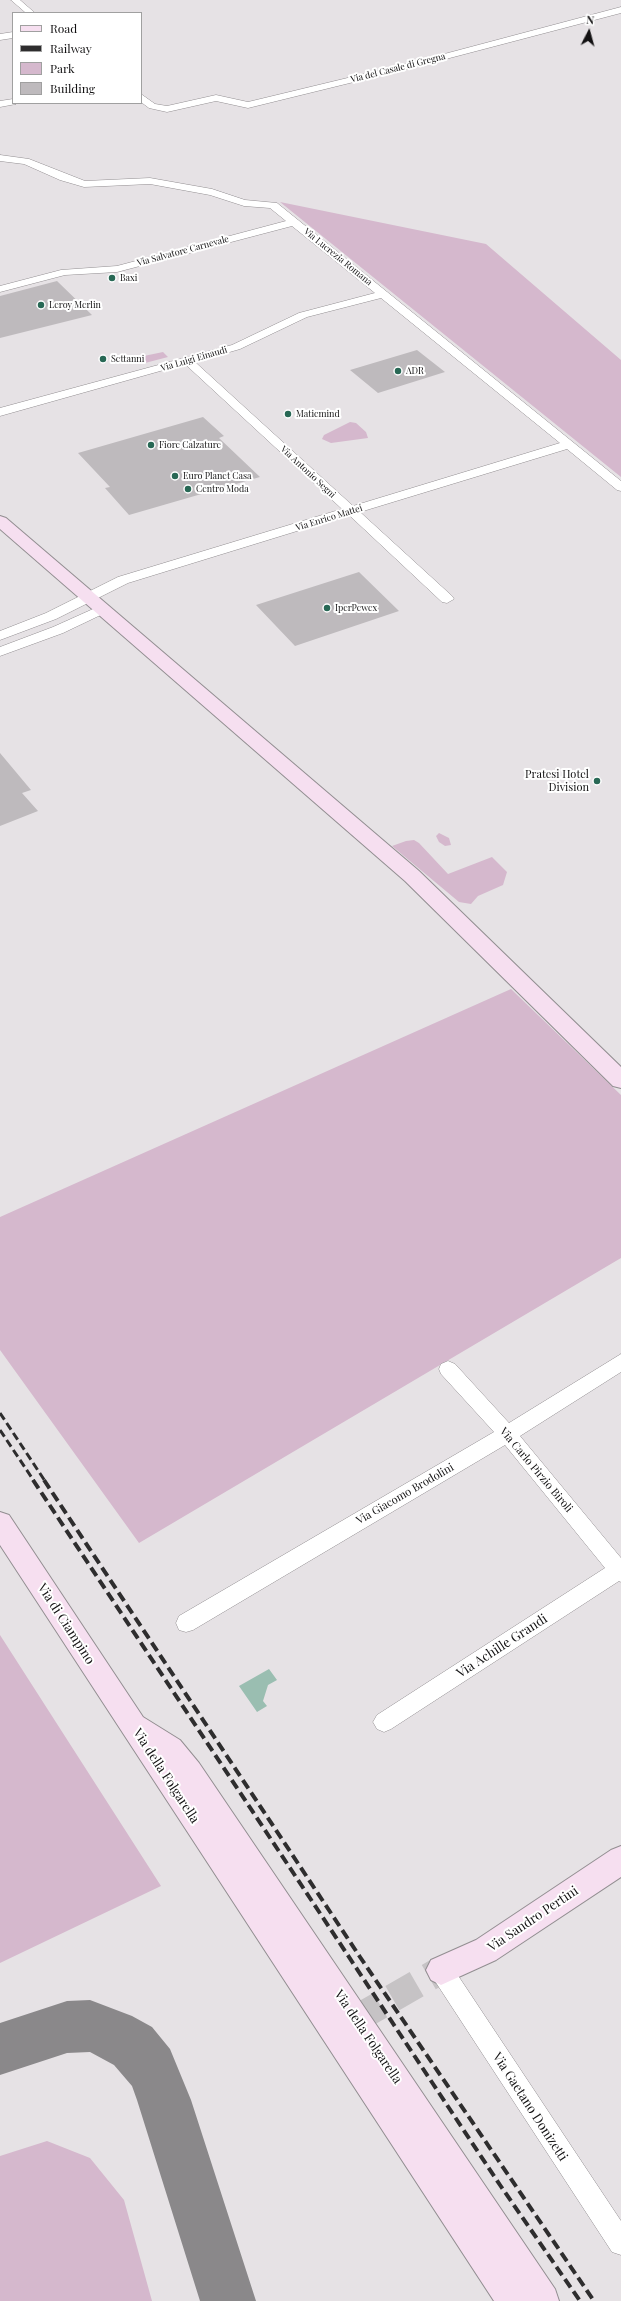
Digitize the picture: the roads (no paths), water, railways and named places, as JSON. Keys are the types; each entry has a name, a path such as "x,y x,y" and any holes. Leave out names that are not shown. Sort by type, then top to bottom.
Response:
{"street":[{"path":"15,0 30,12"},
{"name":"Via del Casale di Gregna","path":"142,98 154,106 167,109 216,98 228,99 240,104 251,104 420,63 621,10"},
{"path":"0,37 12,36"},
{"path":"0,104 12,102"},
{"name":"Via Lucrezia Romana","path":"0,158 26,161 67,179 84,184 150,182 216,193 244,203 270,204 621,487"},
{"name":"Via Salvatore Carnevale","path":"0,289 67,272 118,269 294,222"},
{"name":"Via Luigi Einaudi","path":"0,412 245,344 310,313 383,294"},
{"name":"Via Antonio Segni","path":"188,360 351,512 447,598"},
{"name":"Via Enrico Mattei","path":"94,600 134,577 567,445"},
{"path":"0,521 94,600 412,876 621,1080"},
{"path":"0,636 94,600"},
{"path":"0,652 58,630 94,600"},
{"name":"Via Giacomo Brodolini","path":"186,1622 507,1434 621,1362"},
{"name":"Via Carlo Pirzio Biroli","path":"448,1369 507,1434 620,1571"},
{"name":"Via di Ciampino","path":"0,1523 132,1725"},
{"name":"Via Achille Grandi","path":"384,1722 620,1571"},
{"name":"Via della Folgarella","path":"132,1725 513,2301"},
{"name":"Via della Folgarella","path":"132,1725 164,1744 190,1772 543,2301"},
{"name":"Via Sandro Pertini","path":"441,1970 486,1950 621,1860"},
{"name":"Via Gaetano Donizetti","path":"441,1970 621,2243"}],"tunnel":[{"path":"356,2019 441,1970"}],"railway":[{"path":"0,1413 45,1481"},
{"path":"0,1430 34,1481"},
{"path":"33,1480 500,2185 580,2301"},
{"path":"44,1480 360,1957 594,2301"}],"place":[{"name":"Baxi","path":"112,278"},
{"name":"Leroy Merlin","path":"41,305"},
{"name":"Settanni","path":"103,359"},
{"name":"ADR","path":"398,371"},
{"name":"Maticmind","path":"288,414"},
{"name":"Fiore Calzature","path":"151,445"},
{"name":"Euro Planet Casa","path":"175,476"},
{"name":"Centro Moda","path":"188,489"},
{"name":"IperPewex","path":"327,608"},
{"name":"Pratesi Hotel Division","path":"597,781"}]}
